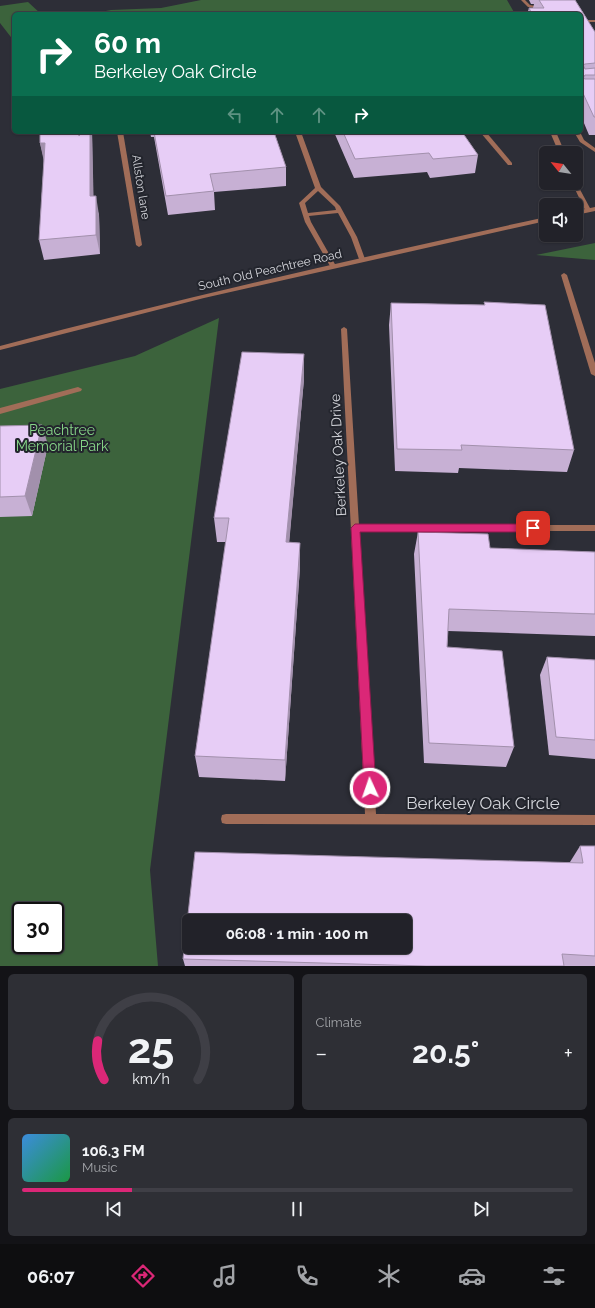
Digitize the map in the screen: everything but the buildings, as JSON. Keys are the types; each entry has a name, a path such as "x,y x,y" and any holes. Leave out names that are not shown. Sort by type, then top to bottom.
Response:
{"street":[{"path":"523,0 529,6 547,8"},
{"path":"583,21 595,21"},
{"name":"Allston lane","path":"120,134 139,245"},
{"path":"299,134 318,188 337,206 354,237 362,259"},
{"path":"485,134 510,164"},
{"path":"554,134 559,146"},
{"path":"578,134 582,141 595,150"},
{"path":"318,188 302,203 308,222 333,266"},
{"path":"578,190 588,210"},
{"path":"583,211 595,209"},
{"path":"306,215 340,211"},
{"name":"South Old Peachtree Road","path":"0,348 91,323 362,259 539,221"},
{"path":"564,275 595,374"},
{"name":"Berkeley Oak Drive","path":"344,329 371,819"},
{"path":"0,411 78,389"},
{"path":"355,528 595,528"},
{"name":"Berkeley Oak Circle","path":"226,819 595,820"}],"green space":[{"path":"201,0 507,0 514,12 100,12 111,10 161,8"},
{"path":"28,2 39,12 12,12 12,38 0,23 0,6"},
{"path":"595,243 595,260 536,255"},
{"name":"Peachtree Memorial Park","path":"219,318 150,870 158,966 0,966 0,389 135,356"}],"route":[{"path":"370,788 355,528 533,528"}]}
